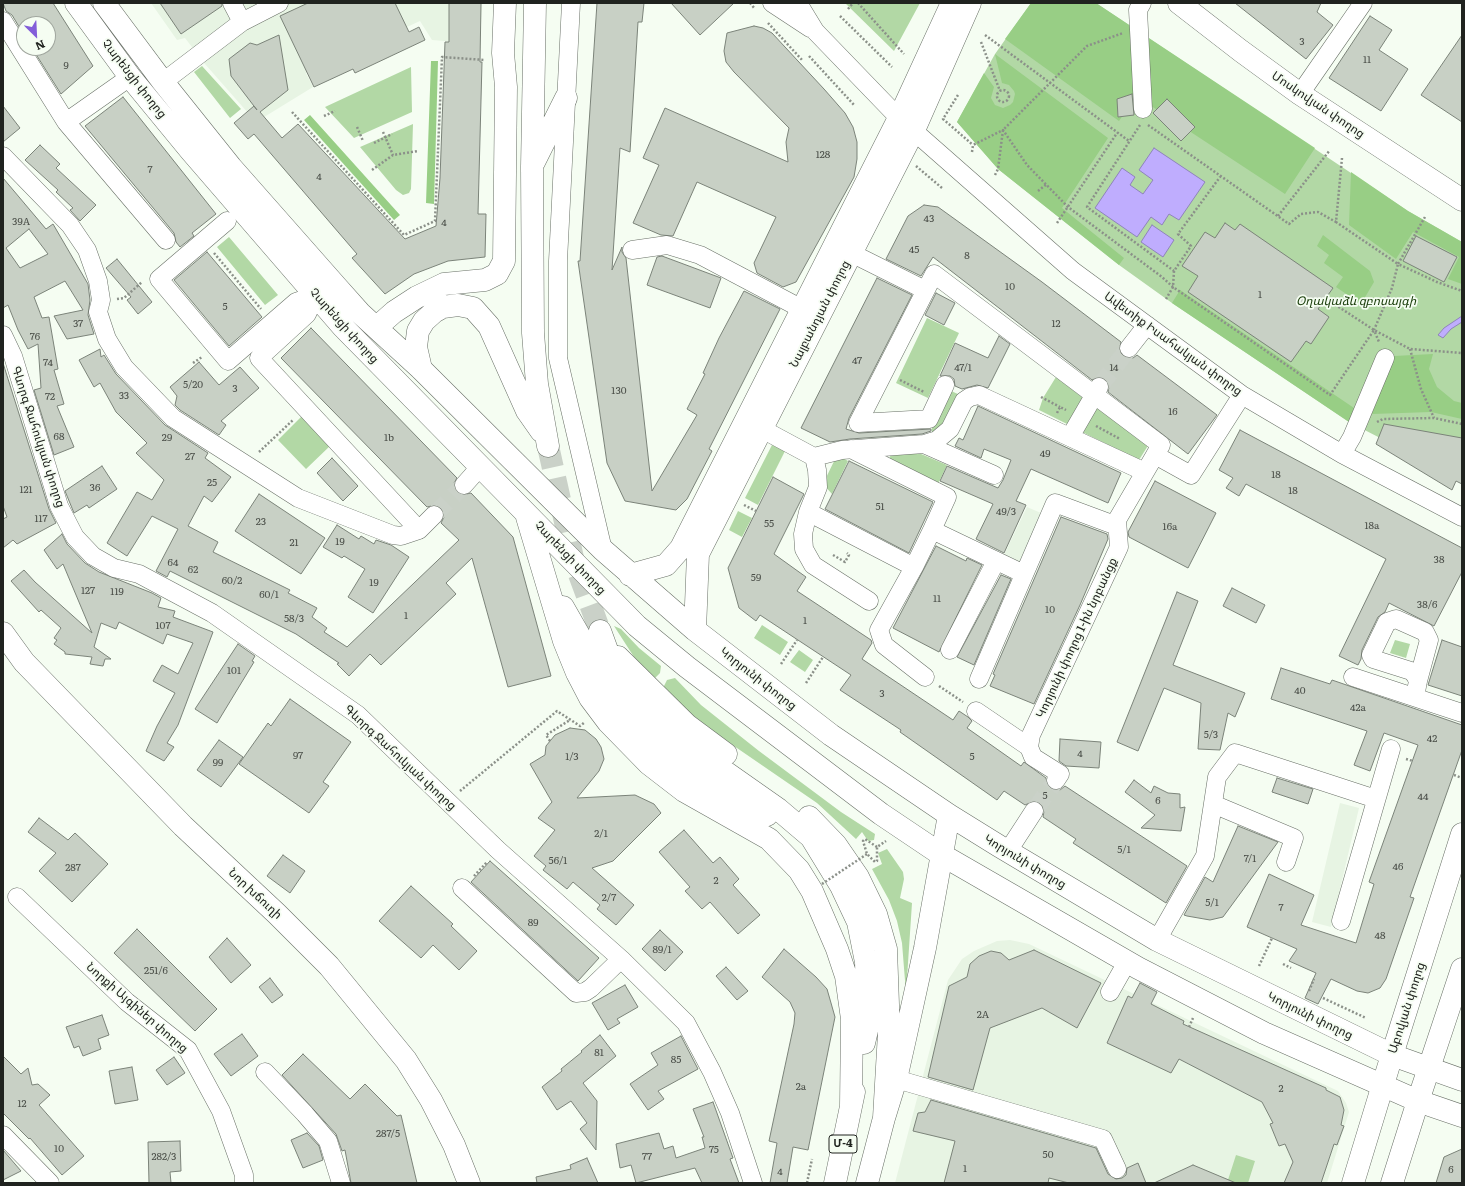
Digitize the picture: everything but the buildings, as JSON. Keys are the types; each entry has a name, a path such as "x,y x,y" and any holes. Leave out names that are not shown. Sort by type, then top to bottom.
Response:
{"main road":[{"name":"Չարենցի փողոց","path":"76,3 130,77 316,296 363,349 637,626 687,667 806,758 881,814 942,855"},
{"name":"Չարենցի փողոց","path":"104,3 163,82 231,167 360,313 421,369 630,575"},
{"path":"377,327 394,312 417,297 444,284 484,280 497,274 504,261 506,87 503,52 505,3"},
{"path":"421,369 416,346 418,331 424,321 434,312 444,307 458,305 473,308 489,326 527,411 547,441 537,384 533,333 532,167 533,21 535,3"},
{"name":"Նալբանդյան փողոց","path":"695,630 698,554 851,253 906,124 952,3"},
{"name":"Նալբանդյան փողոց","path":"630,575 666,565 681,548 802,309 906,124 970,3"},
{"name":"Մոսկովյան փողոց","path":"1179,3 1300,94 1462,200"},
{"path":"506,87 532,167"},
{"path":"532,167 566,98"},
{"path":"525,512 548,583 564,641 577,673 590,698 608,722 649,764 684,790 769,839 799,870 812,891 837,949 846,976 852,1019 851,1106"},
{"name":"Կորյունի փողոց","path":"630,575 695,630 831,735 949,815 1008,851 1157,940 1392,1055 1462,1080"},
{"path":"548,583 579,634 599,680 614,701 662,751 732,796 811,837"},
{"path":"851,1106 868,1026 866,962 858,922 841,886 811,837 778,809 684,743 629,692 613,667 600,631 620,660 686,725 788,798 822,828 836,845 858,877 876,914 886,949 889,1032 884,1118"},
{"name":"Նոր խճուղի","path":"3,633 24,662 177,820 277,914 329,966 406,1060 431,1100 454,1145 469,1183"},
{"path":"884,1118 896,1080 925,948 949,815"},
{"name":"Աբովյան փողոց","path":"1353,1183 1462,834"},
{"path":"942,855 1127,962 1264,1033 1418,1101 1462,1116"},
{"path":"1392,1183 1462,969"},
{"name":"Մ-4","path":"835,1183 851,1106"},
{"name":"Մ-4","path":"867,1183 884,1118"}],"street":[{"path":"232,3 242,22"},
{"path":"163,82 242,22 279,3"},
{"path":"571,3 558,261 558,358 603,550"},
{"path":"798,3 815,31"},
{"path":"1142,3 1138,10 1142,109"},
{"path":"1300,94 1363,3"},
{"path":"766,9 815,31"},
{"path":"3,21 66,122 166,240"},
{"name":"Ավետիք Իսահակյան փողոց","path":"815,31 906,124 1073,271 1242,395 1342,454 1462,517"},
{"path":"66,122 130,77"},
{"path":"3,156 70,225 87,250 98,281 101,300 98,312 107,339 124,368 173,418 298,498 393,535 401,536 419,530 434,515"},
{"path":"227,221 159,279 228,361 296,302 316,296"},
{"path":"632,250 667,245 700,256 802,309"},
{"path":"851,253 925,290"},
{"path":"945,385 929,419 858,423 934,274 1096,391 1120,415 1161,445 1155,455 1191,475 1242,395"},
{"path":"316,296 307,314 260,358 419,530"},
{"path":"1129,348 1147,325"},
{"name":"Գևորգ Ջահուկյան փողոց","path":"3,335 13,356 59,506 75,537 93,556 114,568 139,574 212,613 358,715 498,850 621,959 686,1023 712,1072 730,1114 752,1182"},
{"path":"1342,454 1352,437 1385,358"},
{"path":"1070,437 1096,391"},
{"path":"762,429 814,457 851,449 924,444 944,436 950,429 964,401 970,397 979,395 1145,472"},
{"path":"924,444 994,475"},
{"path":"851,449 947,497 914,567 879,630 884,645 930,680"},
{"name":"Կորյունի փողոց 1-ին նրբանցք","path":"1029,747 1031,735 1119,547 1117,520 1155,455"},
{"path":"814,457 817,470 818,487 808,512 802,534 804,549 813,565 869,601"},
{"path":"464,485 480,467"},
{"path":"979,679 1055,503 1117,526"},
{"path":"808,512 914,567"},
{"path":"932,530 1024,574"},
{"path":"950,650 996,561"},
{"path":"1353,677 1417,689 1462,713"},
{"path":"976,711 1029,747 1033,757 1060,774 1056,780"},
{"path":"1341,921 1391,749"},
{"path":"1157,940 1205,856 1217,777 1235,753 1376,799"},
{"path":"1213,804 1294,838 1286,862"},
{"path":"1008,851 1034,812"},
{"path":"462,888 576,993 584,992 591,988 621,959"},
{"name":"Նորքի Այգիներ փողոց","path":"17,897 127,1002 188,1050 221,1111 244,1176 244,1183"},
{"path":"1110,992 1127,962"},
{"path":"265,1072 305,1114 328,1141 341,1183"},
{"path":"896,1080 1103,1139 1118,1168"},
{"path":"3,1135 50,1183"}],"path":[{"path":"750,3 766,9"},
{"path":"848,9 853,3"},
{"path":"858,3 904,54"},
{"path":"840,16 892,67"},
{"path":"766,20 803,61"},
{"path":"973,145 1003,130 1087,46 1138,27"},
{"path":"985,35 1130,142"},
{"path":"981,42 1000,91 997,98 999,101 1004,102 1009,98 1008,94 1006,91 1000,91"},
{"path":"809,56 855,106"},
{"path":"292,112 404,235 435,221 442,58 490,60"},
{"path":"958,95 943,119 973,145"},
{"path":"324,116 335,111"},
{"path":"1174,271 1087,207 1143,121 1220,177 1289,224 1301,214 1318,212 1336,222 1398,264 1437,282 1462,291"},
{"path":"357,127 363,141"},
{"path":"994,174 998,169 1003,130"},
{"path":"1003,130 1027,165 1068,207 1162,277 1173,287 1330,395 1374,330 1392,288 1398,264 1424,217"},
{"path":"383,132 393,155"},
{"path":"1057,224 1117,133"},
{"path":"374,143 392,134"},
{"path":"972,152 973,145"},
{"path":"1278,216 1330,150"},
{"path":"372,170 393,155 418,151"},
{"path":"1336,222 1342,158"},
{"path":"912,162 942,188"},
{"path":"1166,299 1173,287 1174,271 1191,246 1178,234 1220,177"},
{"path":"1038,191 1046,184"},
{"path":"212,250 263,311"},
{"path":"1325,298 1374,330 1410,349 1462,353"},
{"path":"1374,330 1385,358"},
{"path":"1410,349 1412,361 1421,389 1434,418"},
{"path":"902,375 899,380 927,393"},
{"path":"1041,397 1060,407"},
{"path":"245,465 306,408"},
{"path":"1089,446 1093,438 1116,421 1120,415"},
{"path":"1081,418 1121,440"},
{"path":"1372,425 1383,419 1434,418 1462,424"},
{"path":"739,502 756,511"},
{"path":"826,552 846,562 849,555 844,552"},
{"path":"780,664 797,640"},
{"path":"806,683 823,657"},
{"path":"930,680 976,711"},
{"path":"448,802 557,711"},
{"path":"550,740 546,735 570,719"},
{"path":"1454,775 1462,778"},
{"path":"865,839 877,847 877,861 875,862 867,854 863,840 865,839"},
{"path":"877,847 886,841"},
{"path":"462,888 498,850"},
{"path":"822,884 867,854"},
{"path":"1259,966 1272,938"},
{"path":"1283,964 1291,968"},
{"path":"1309,991 1314,979"},
{"path":"1323,998 1366,1018"},
{"path":"807,1183 812,1159"}],"shaded area":[{"path":"151,3 482,3 480,44 432,40 420,21 306,73 313,87 256,122 205,64 185,38 177,40"},
{"path":"1154,148 1205,182 1179,220 1169,214 1162,225 1151,217 1137,237 1095,208 1122,168 1135,177 1130,185 1143,194 1153,180 1139,170"},
{"path":"1152,225 1174,240 1163,257 1141,242"},
{"path":"1462,316 1462,322 1451,329 1443,338 1438,335 1444,328"},
{"path":"1027,507 1041,513 1020,565 1003,557"},
{"path":"1340,803 1359,808 1331,927 1312,922"},
{"path":"1010,940 1029,944 1338,1091 1346,1103 1349,1112 1327,1183 895,1183 948,980 962,959 974,951 997,941"}],"green space":[{"path":"845,3 920,3 894,51"},
{"name":"Օղակաձև զբոսայգի","path":"1031,3 1096,3 1408,211 1462,242 1462,480 1349,422 1172,303 1119,265 998,169 957,122 995,54"},
{"path":"1031,3 1096,3 1315,148 1285,194 1136,96 1119,121 1005,39"},
{"path":"995,54 1108,138 1062,208 1124,258 1119,265 998,169 957,122 984,73 994,87 991,98 995,105 1003,108 1013,102 1015,94 1014,91 1009,85 1002,83"},
{"path":"431,61 438,61 434,204 426,203"},
{"path":"202,66 241,109 230,118 194,72"},
{"path":"411,67 412,112 354,138 325,107"},
{"path":"310,115 400,215 394,220 304,120"},
{"path":"413,124 411,189 409,193 403,195 396,190 360,147"},
{"path":"1351,172 1408,211 1462,242 1462,284 1448,279 1459,257 1413,232 1396,259 1349,225"},
{"path":"1323,235 1370,271 1374,282 1361,304 1336,287 1343,277 1324,263 1329,255 1317,246"},
{"path":"229,237 278,295 265,305 217,247"},
{"path":"1180,290 1354,408 1349,422 1172,303"},
{"path":"927,318 959,333 928,398 896,383"},
{"path":"1433,354 1429,369 1437,387 1454,401 1462,403 1462,419 1431,412 1372,414 1394,356"},
{"path":"1056,377 1086,400 1071,426 1039,410 1043,398"},
{"path":"949,390 960,395 942,431 932,437 932,428"},
{"path":"1093,405 1149,444 1139,460 1078,430"},
{"path":"303,415 331,445 306,469 278,440"},
{"path":"772,445 785,451 758,505 745,498"},
{"path":"907,448 947,465 938,484 888,462 893,449"},
{"path":"837,455 848,461 832,494 823,484"},
{"path":"738,511 752,518 742,537 729,530"},
{"path":"762,625 788,642 780,655 754,638"},
{"path":"614,626 621,629 639,648 661,666 660,673 653,680 636,660"},
{"path":"1395,640 1410,644 1406,658 1390,653"},
{"path":"799,650 813,660 805,672 790,662"},
{"path":"675,678 701,705 759,751 841,812 875,834 874,840 868,841 862,832 856,839 817,803 702,724 663,688 667,680"},
{"path":"887,849 903,872 904,879 900,898 912,903 906,993 902,943 897,921 889,900 872,869 882,864 878,853"},
{"path":"1236,1155 1255,1161 1248,1183 1227,1183"}],"tunnel":[{"path":"1099,387 1129,348"},
{"path":"548,446 573,558 600,631"},
{"path":"434,515 464,485"},
{"path":"1034,811 1056,780"}]}
